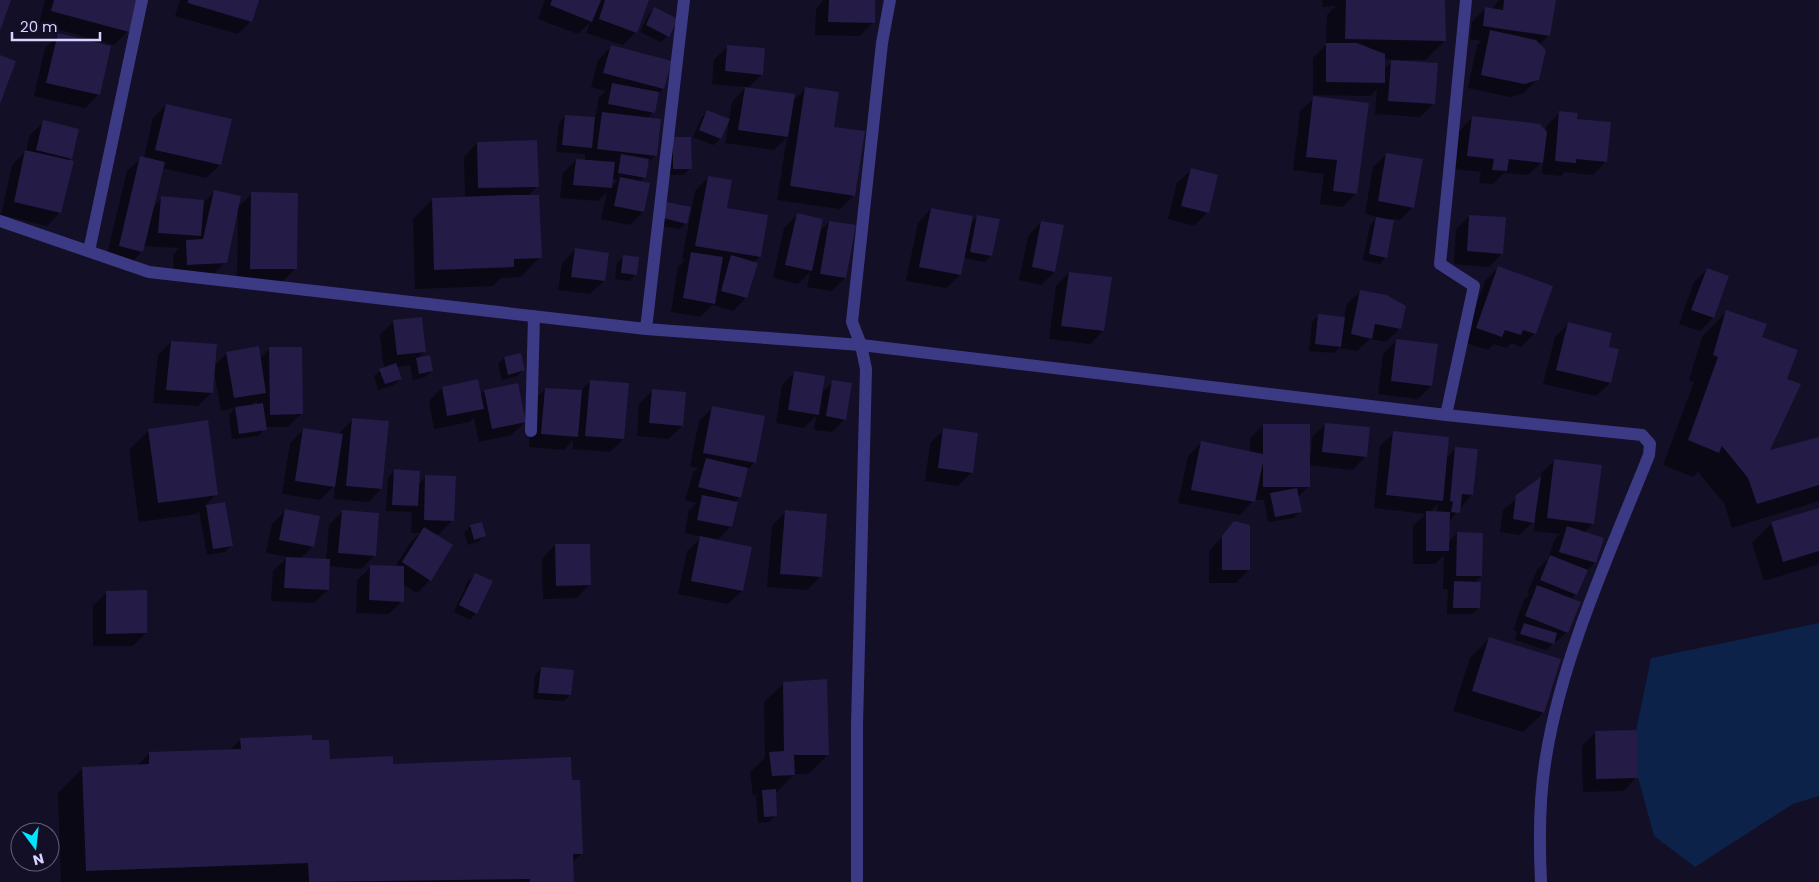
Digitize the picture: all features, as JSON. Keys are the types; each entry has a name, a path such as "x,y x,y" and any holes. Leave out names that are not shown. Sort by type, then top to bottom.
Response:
{"street":[{"path":"89,251 142,0"},
{"path":"646,329 684,0"},
{"path":"857,882 857,725 866,369 861,345 852,322 878,72 890,0"},
{"path":"1446,415 1474,286 1440,264 1466,0"},
{"path":"0,221 149,272 646,329 861,345 1446,415 1642,435 1650,444 1649,456 1587,610 1554,716 1545,758 1540,852 1541,882"},
{"path":"531,431 534,316"}],"water":[{"path":"1819,623 1819,796 1793,804 1695,867 1654,836 1638,777 1636,731 1651,658"}],"building":[{"path":"0,0 11,0 0,31"},
{"path":"54,0 138,0 129,32 51,11"},
{"path":"188,0 259,0 252,22 188,3"},
{"path":"552,0 601,0 592,22 550,5"},
{"path":"605,0 649,0 637,33 599,19"},
{"path":"829,0 875,0 875,23 828,22"},
{"path":"1346,0 1445,0 1446,41 1345,39"},
{"path":"1504,0 1556,0 1550,36 1483,26 1485,7 1503,10"},
{"path":"654,7 678,19 669,37 646,25"},
{"path":"1490,30 1536,40 1546,50 1539,80 1524,84 1481,75"},
{"path":"58,33 111,46 100,95 46,83"},
{"path":"1326,43 1357,43 1385,54 1385,83 1326,82"},
{"path":"611,45 672,61 664,89 603,73"},
{"path":"727,45 765,48 763,75 725,71"},
{"path":"0,55 16,61 0,104"},
{"path":"1391,60 1438,63 1435,104 1388,101"},
{"path":"612,83 659,92 655,113 608,104"},
{"path":"745,87 795,94 788,137 738,130"},
{"path":"805,87 839,92 834,127 865,131 855,196 790,186"},
{"path":"1313,96 1369,103 1357,194 1333,191 1337,160 1306,157"},
{"path":"166,104 232,119 221,165 155,150"},
{"path":"707,110 730,119 721,139 699,130"},
{"path":"1559,111 1578,113 1577,119 1611,122 1607,162 1576,159 1576,163 1555,161"},
{"path":"602,112 661,119 657,156 597,149"},
{"path":"565,115 595,117 592,148 562,145"},
{"path":"1472,116 1540,124 1547,132 1543,163 1509,159 1507,171 1492,170 1494,159 1467,156"},
{"path":"43,120 79,129 72,159 36,150"},
{"path":"673,137 691,137 692,169 673,169"},
{"path":"537,140 539,187 478,188 477,142"},
{"path":"25,150 74,161 61,213 14,202"},
{"path":"1386,153 1423,159 1414,208 1378,201"},
{"path":"621,154 649,159 646,178 618,173"},
{"path":"140,156 165,162 143,252 119,246"},
{"path":"576,159 615,162 612,188 573,185"},
{"path":"1191,168 1218,175 1209,213 1181,206"},
{"path":"708,176 732,180 727,208 768,215 761,257 695,246"},
{"path":"620,177 650,183 644,212 614,206"},
{"path":"214,190 241,196 227,263 187,265 186,240 203,239"},
{"path":"251,192 298,193 297,269 250,269"},
{"path":"539,195 542,258 514,259 514,267 434,270 432,198"},
{"path":"161,196 204,200 201,236 158,233"},
{"path":"667,202 691,207 687,224 663,218"},
{"path":"931,208 973,216 961,275 919,267"},
{"path":"797,213 823,219 812,271 785,265"},
{"path":"977,215 1000,219 992,256 970,252"},
{"path":"1469,215 1506,217 1503,254 1467,251"},
{"path":"1376,217 1394,220 1387,258 1369,254"},
{"path":"829,221 856,225 846,278 820,274"},
{"path":"1041,221 1064,225 1055,272 1032,267"},
{"path":"575,248 609,253 605,281 571,277"},
{"path":"691,252 723,257 715,304 683,298"},
{"path":"623,255 639,257 637,275 621,273"},
{"path":"731,255 758,263 747,298 721,291"},
{"path":"1498,266 1553,286 1536,334 1523,330 1521,335 1505,330 1502,337 1476,328"},
{"path":"1707,268 1729,276 1714,318 1691,310"},
{"path":"1069,272 1112,277 1104,331 1061,326"},
{"path":"1360,290 1387,295 1406,306 1401,329 1375,324 1372,339 1351,334"},
{"path":"1726,310 1767,324 1762,337 1798,350 1787,379 1801,384 1770,450 1819,437 1819,485 1757,504 1748,478 1722,446 1719,453 1688,440 1718,357 1713,355"},
{"path":"1318,314 1345,317 1341,347 1315,344"},
{"path":"422,317 426,352 397,355 393,320"},
{"path":"1568,322 1612,333 1609,347 1619,349 1611,383 1556,370"},
{"path":"1396,339 1438,344 1432,386 1391,381"},
{"path":"171,341 217,344 213,393 166,390"},
{"path":"259,346 266,393 234,398 226,352"},
{"path":"269,347 302,347 303,414 270,415"},
{"path":"521,353 525,370 508,375 504,357"},
{"path":"430,355 433,371 419,374 416,358"},
{"path":"396,363 402,379 385,384 379,369"},
{"path":"794,371 825,376 819,415 788,410"},
{"path":"478,379 484,409 447,416 442,387"},
{"path":"590,380 629,383 624,439 585,436"},
{"path":"832,380 852,383 846,420 826,416"},
{"path":"518,383 526,422 492,429 484,390"},
{"path":"545,388 582,390 578,437 541,434"},
{"path":"652,389 686,392 683,426 649,423"},
{"path":"263,403 267,430 239,434 235,407"},
{"path":"712,406 765,416 756,463 703,453"},
{"path":"352,418 389,421 382,489 346,486"},
{"path":"208,420 218,495 158,503 148,429"},
{"path":"1325,423 1370,427 1367,457 1322,452"},
{"path":"1263,424 1310,424 1310,487 1263,487 1263,462 1255,502 1191,490 1201,441 1263,454"},
{"path":"303,428 343,434 335,487 295,481"},
{"path":"943,428 978,433 973,473 938,468"},
{"path":"1393,431 1449,437 1443,501 1386,495"},
{"path":"1455,447 1478,449 1473,495 1462,494 1460,513 1451,512 1453,502 1450,501"},
{"path":"706,458 748,468 741,498 698,487"},
{"path":"1554,459 1602,465 1594,524 1547,518"},
{"path":"394,469 420,471 418,506 392,505"},
{"path":"425,475 456,476 454,521 424,520"},
{"path":"1541,477 1534,523 1513,519 1516,495"},
{"path":"1297,488 1302,512 1275,517 1270,493"},
{"path":"702,495 738,502 732,527 697,520"},
{"path":"225,502 233,546 213,549 206,505"},
{"path":"1819,508 1819,551 1783,562 1771,522"},
{"path":"285,509 320,516 314,547 279,540"},
{"path":"342,510 379,513 376,556 338,553"},
{"path":"785,510 827,514 822,577 780,574"},
{"path":"1426,511 1450,512 1449,551 1426,551"},
{"path":"1234,521 1250,525 1250,570 1222,570 1222,536"},
{"path":"482,522 486,536 474,540 470,525"},
{"path":"1567,526 1604,538 1596,563 1559,552"},
{"path":"424,527 453,545 431,581 402,562"},
{"path":"1457,532 1483,533 1482,576 1456,576"},
{"path":"700,536 752,547 743,591 691,581"},
{"path":"555,544 590,544 591,585 556,586"},
{"path":"1550,555 1588,570 1577,595 1540,580"},
{"path":"286,557 330,559 329,590 284,588"},
{"path":"370,565 404,566 404,602 369,600"},
{"path":"475,573 493,581 477,614 459,605"},
{"path":"1454,581 1481,582 1480,608 1453,608"},
{"path":"1537,585 1581,602 1568,633 1525,616"},
{"path":"147,590 147,633 106,634 106,591"},
{"path":"1524,623 1557,633 1554,644 1520,634"},
{"path":"1489,637 1561,659 1544,713 1472,691"},
{"path":"541,667 574,670 571,695 538,693"},
{"path":"827,679 829,755 794,755 795,775 772,776 769,752 784,751 783,682"},
{"path":"1637,730 1638,778 1596,779 1595,731"},
{"path":"312,735 312,740 329,740 330,759 393,756 393,764 571,757 572,780 580,780 583,854 573,854 574,882 530,882 530,879 309,882 308,863 86,871 82,767 149,764 149,752 241,749 240,738"},
{"path":"776,789 777,816 764,817 762,790"}]}
